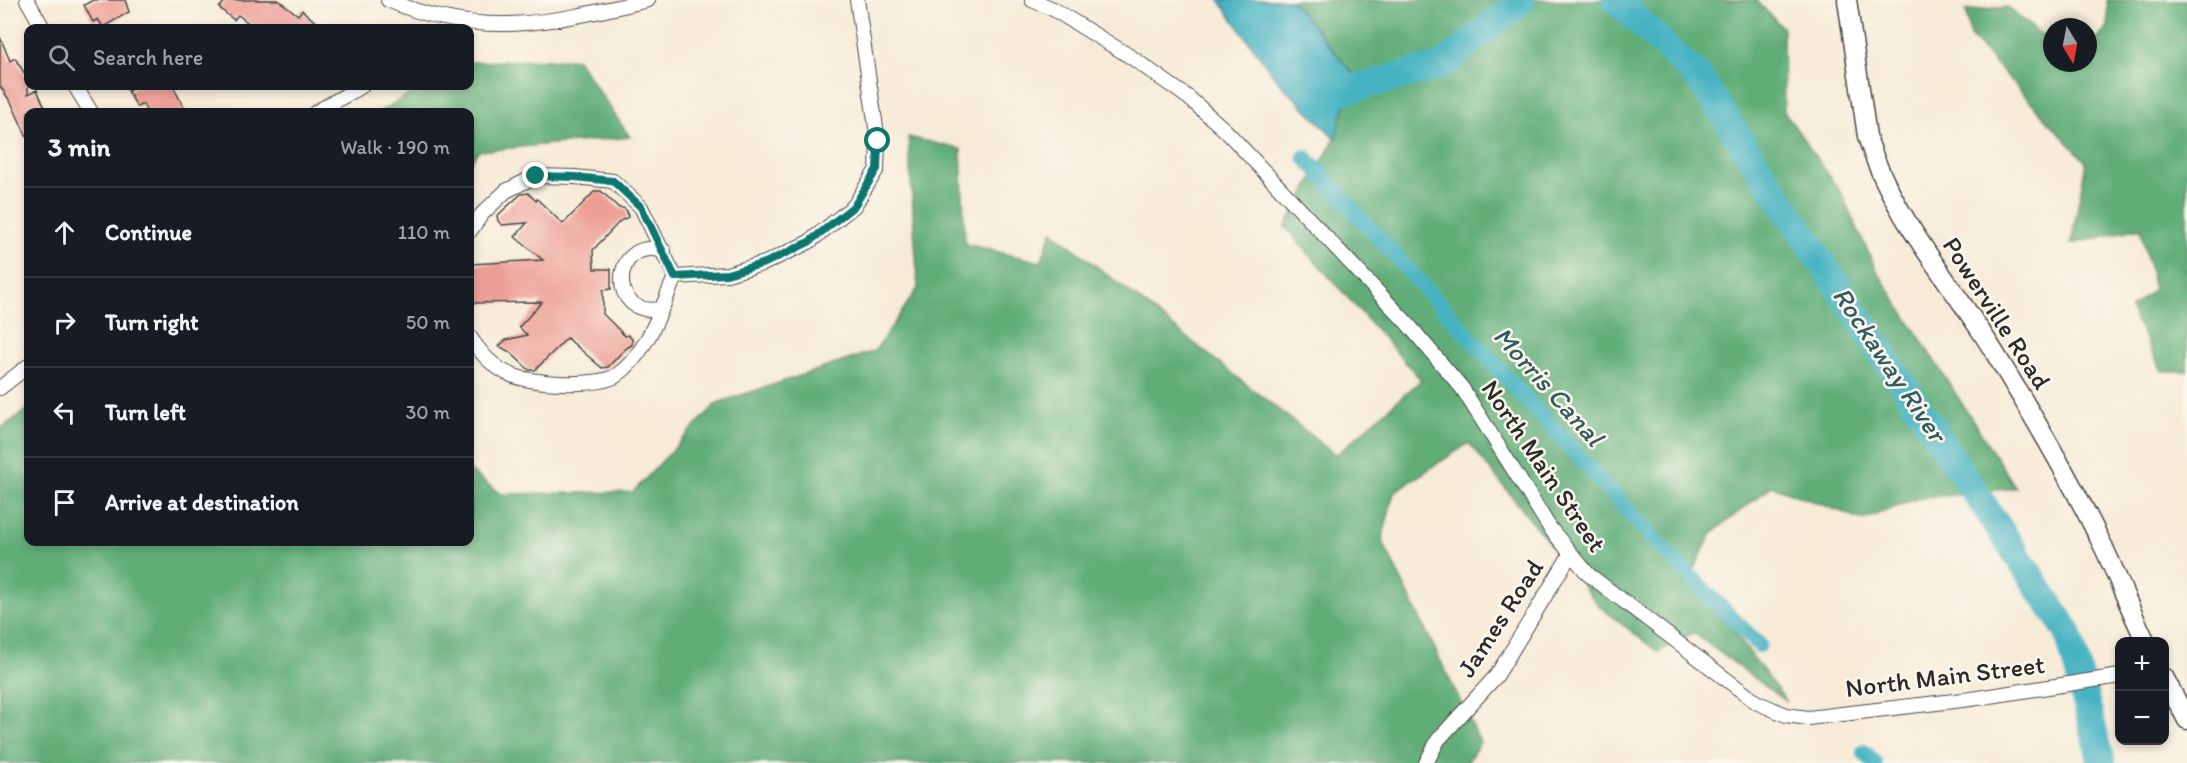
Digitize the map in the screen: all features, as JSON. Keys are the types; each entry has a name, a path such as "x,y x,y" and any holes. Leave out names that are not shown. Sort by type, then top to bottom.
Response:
{"main road":[{"name":"Powerville Road","path":"1847,0 1867,136 1873,157 1887,187 1994,352 2044,436 2104,548 2144,637"},
{"path":"2169,686 2187,720"}],"street":[{"path":"27,0 41,24"},
{"path":"388,0 456,24"},
{"path":"474,25 524,24 560,20 648,0"},
{"path":"675,277 727,274 765,263 809,242 854,206 877,169 878,141 857,0"},
{"name":"North Main Street","path":"1032,0 1053,9 1131,57 1189,98 1226,131 1407,323 1462,388 1550,528 1570,555 1588,574 1756,702 1786,715 1808,718 1971,699 2115,677"},
{"path":"77,90 89,108"},
{"path":"323,108 355,90"},
{"path":"474,225 482,214 506,191 536,176 613,181 641,207 675,277 641,349 616,376 593,382 538,382 508,374 479,352 474,344"},
{"path":"661,309 645,310 637,307 626,296 621,280 624,266 635,254 649,249 664,251"},
{"path":"0,388 24,369"},
{"name":"James Road","path":"1426,763 1438,741 1497,675 1570,555"}],"green space":[{"path":"1291,0 1756,0 1783,28 1784,111 1841,193 1878,273 2016,488 1916,499 1863,520 1772,486 1712,533 1691,575 1787,702 1693,633 1658,652 1600,607 1469,443 1394,492 1382,540 1480,742 1467,763 0,763 0,429 24,412 24,546 474,546 474,474 501,494 633,492 717,403 875,351 918,288 908,137 961,149 965,244 1041,262 1052,231 1336,455 1421,380 1285,227 1335,138 1354,75"},
{"path":"2107,0 2187,0 2187,371 2162,371 2130,309 2154,289 2140,228 2071,244 2086,162 1970,36 1966,11 2007,7 2043,36 2043,72 2097,72 2097,40 2108,26"},
{"path":"577,59 630,137 478,151 474,157 474,108 386,108 418,90 474,90 474,62"}],"water":[{"path":"1219,0 1291,0 1354,75 1335,138 1276,79"}],"building":[{"path":"93,0 125,0 129,12 108,24 101,24 98,19 93,22 84,5"},
{"path":"226,0 278,0 298,15 302,10 318,24 250,24 238,15 234,20 219,8"},
{"path":"0,37 10,61 15,58 24,73 24,90 28,90 28,94 37,90 45,108 24,108 24,131 12,104 0,86"},
{"path":"175,90 184,108 145,108 143,104 137,107 128,91"},
{"path":"595,191 601,191 619,208 627,211 628,217 620,221 593,250 594,269 611,269 611,289 603,290 603,314 625,336 628,335 632,339 632,345 608,367 602,368 567,338 535,370 529,370 510,352 499,346 506,340 527,335 519,327 542,302 474,303 474,264 543,260 515,237 527,223 502,225 498,221 497,216 521,194 528,193 536,201 537,199 563,224"}],"waterway":[{"name":"Rockaway River","path":"1322,73 1336,93 1443,65 1522,0"},
{"name":"Rockaway River","path":"1616,0 1699,78 2068,632 2102,763"},
{"name":"Morris Canal","path":"1305,157 1663,549 1759,645"},
{"name":"Morris Canal","path":"1864,752 1875,763"}],"route":[{"path":"536,176 613,181 641,207 675,277 727,274 765,263 809,242 854,206 877,169 878,141"}]}
